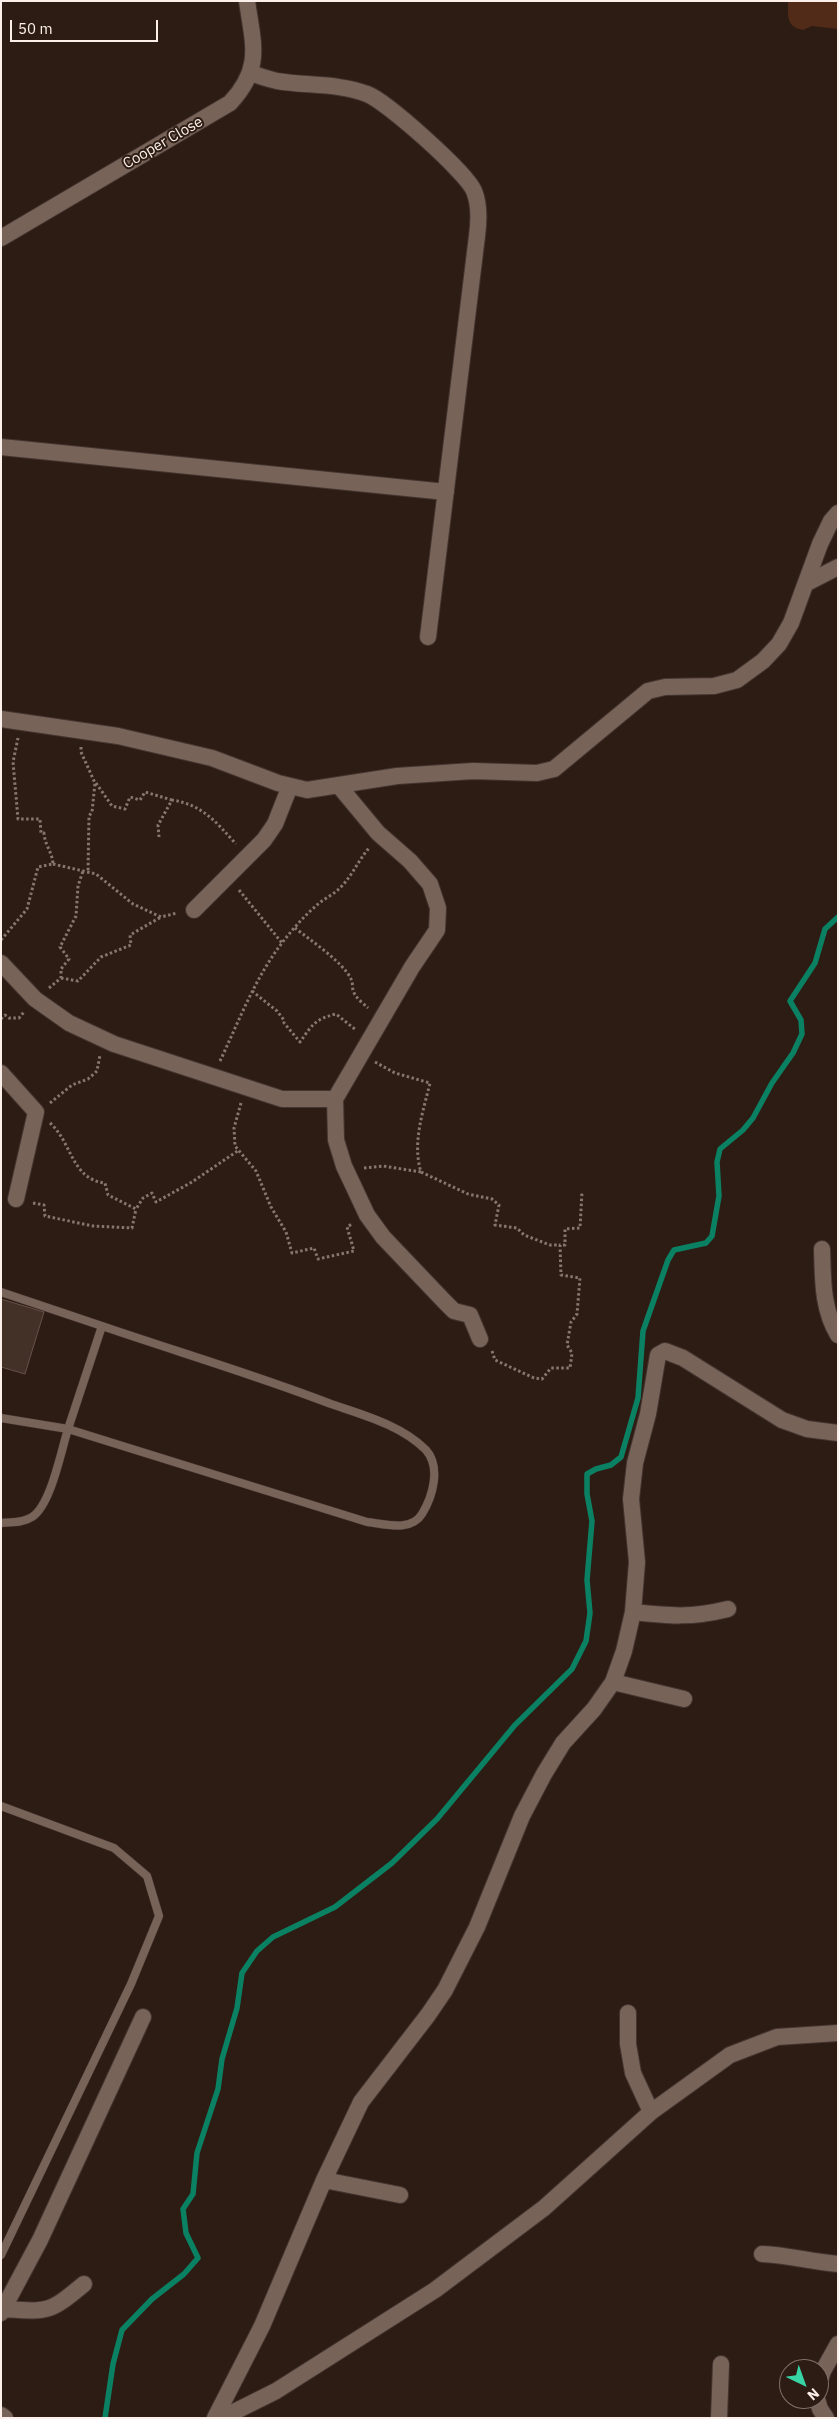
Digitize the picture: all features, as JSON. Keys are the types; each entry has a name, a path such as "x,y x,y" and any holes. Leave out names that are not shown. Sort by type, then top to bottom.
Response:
{"street":[{"name":"Cooper Close","path":"1,238 230,103 244,88 251,73 254,49 247,1"},
{"path":"251,73 276,81 350,89 369,94 386,105 461,172 474,190 479,216 478,236 428,638"},
{"path":"1,447 446,492"},
{"path":"1,719 118,736 212,758 290,786 307,790 397,776 473,771 537,773 554,769 648,691 674,686 714,686 737,680 763,661 779,644 791,623 827,528 838,513"},
{"path":"807,583 838,567"},
{"path":"194,910 264,840 275,824 290,786"},
{"path":"339,786 378,833 410,861 430,884 438,908 437,930 412,967 335,1099 336,1140 344,1166 367,1215 383,1237 454,1311 470,1315 480,1339"},
{"path":"1,963 35,1000 69,1023 114,1044 212,1078 282,1099 335,1099"},
{"path":"1,1073 36,1112 16,1198"},
{"path":"822,1249 824,1298 828,1320 838,1335"},
{"path":"215,2418 262,2326 324,2180 361,2102 428,2015 444,1990 478,1926 522,1816 544,1774 563,1744 594,1709 613,1682 624,1651 634,1612 637,1562 632,1490 635,1463 648,1414 658,1355 662,1351 668,1351 683,1358 782,1420 807,1429 838,1433"},
{"path":"634,1612 700,1616 728,1610"},
{"path":"613,1682 684,1699"},
{"path":"628,2013 628,2044 633,2073 651,2112"},
{"path":"84,2284 54,2308 2,2311 40,2240 143,2017"},
{"path":"222,2418 276,2391 436,2290 544,2208 651,2112 730,2055 777,2037 838,2033"},
{"path":"324,2180 400,2195"},
{"path":"762,2254 795,2256 814,2262 838,2264"},
{"path":"829,2360 838,2344"},
{"path":"719,2418 721,2364"},
{"path":"1,2415 5,2418"}],"lane":[{"path":"1,1292 298,1391 392,1426 426,1451 433,1463 434,1480 427,1506 418,1521 403,1526 367,1522 68,1429 1,1418"},
{"path":"1,1523 18,1522 32,1517 45,1501 102,1326"},
{"path":"1,1806 114,1848 147,1876 159,1916 131,1984 1,2255"}],"path":[{"path":"20,722 13,762 18,819 40,819 41,833 44,833 45,844 52,852 53,864"},
{"path":"82,731 81,752 95,783 112,806 125,809 130,797 140,800 145,792 190,803 204,811 246,856"},
{"path":"88,872 89,816 92,812 95,783"},
{"path":"159,837 158,825 172,800"},
{"path":"212,1078 252,991 282,943 302,918 338,890 355,872 360,858 373,844 378,833"},
{"path":"1,940 27,909 38,867 53,864 96,874 133,904 161,917"},
{"path":"1,1019 5,1014 9,1018 19,1018 35,1000 61,978 61,969 70,959 60,947 76,916 78,886 83,871"},
{"path":"227,876 282,943"},
{"path":"61,978 78,981 101,957 131,945 130,935 161,917 194,910"},
{"path":"295,928 320,950 328,952 352,979 353,992 357,998 384,1016"},
{"path":"252,991 277,1011 284,1020 284,1024 300,1042 315,1021 336,1014 366,1046 380,1066 394,1074 430,1083 418,1140 417,1158 421,1172"},
{"path":"114,1044 100,1054 97,1071 88,1079 72,1085 36,1112 60,1132 74,1163 87,1176 93,1181 105,1183 108,1196 136,1209"},
{"path":"247,1089 234,1128 236,1146 256,1170 271,1207 286,1232 292,1253 314,1248 318,1259 354,1251 347,1226 367,1215"},
{"path":"16,1198 44,1205 45,1216 94,1226 132,1228 136,1209 143,1198 152,1193 156,1202 192,1182 239,1150"},
{"path":"344,1166 359,1169 383,1166 421,1172 461,1191 492,1199 499,1205 495,1225 517,1228 524,1235 550,1245 565,1245 565,1229 580,1228 582,1192"},
{"path":"480,1339 489,1343 495,1360 534,1378 542,1378 551,1368 570,1368 572,1353 568,1345 571,1322 577,1314 580,1278 561,1275 560,1245"}],"shaded area":[{"path":"788,1 838,1 838,29 812,26 803,30 797,29 789,20"}],"building":[{"path":"1,1299 44,1312 25,1374 1,1367"}],"waterway":[{"path":"105,2418 113,2364 122,2330 152,2299 184,2274 198,2258 186,2233 183,2209 193,2194 197,2153 218,2089 222,2059 237,2008 242,1973 257,1951 273,1937 335,1907 392,1863 437,1819 515,1725 572,1669 586,1641 590,1613 587,1580 592,1521 587,1494 587,1474 596,1469 611,1465 621,1457 638,1398 643,1331 668,1260 674,1250 706,1243 712,1236 719,1196 717,1162 720,1149 743,1130 753,1118 772,1083 793,1053 802,1034 801,1020 790,1001 815,963 825,929 838,917"}]}
